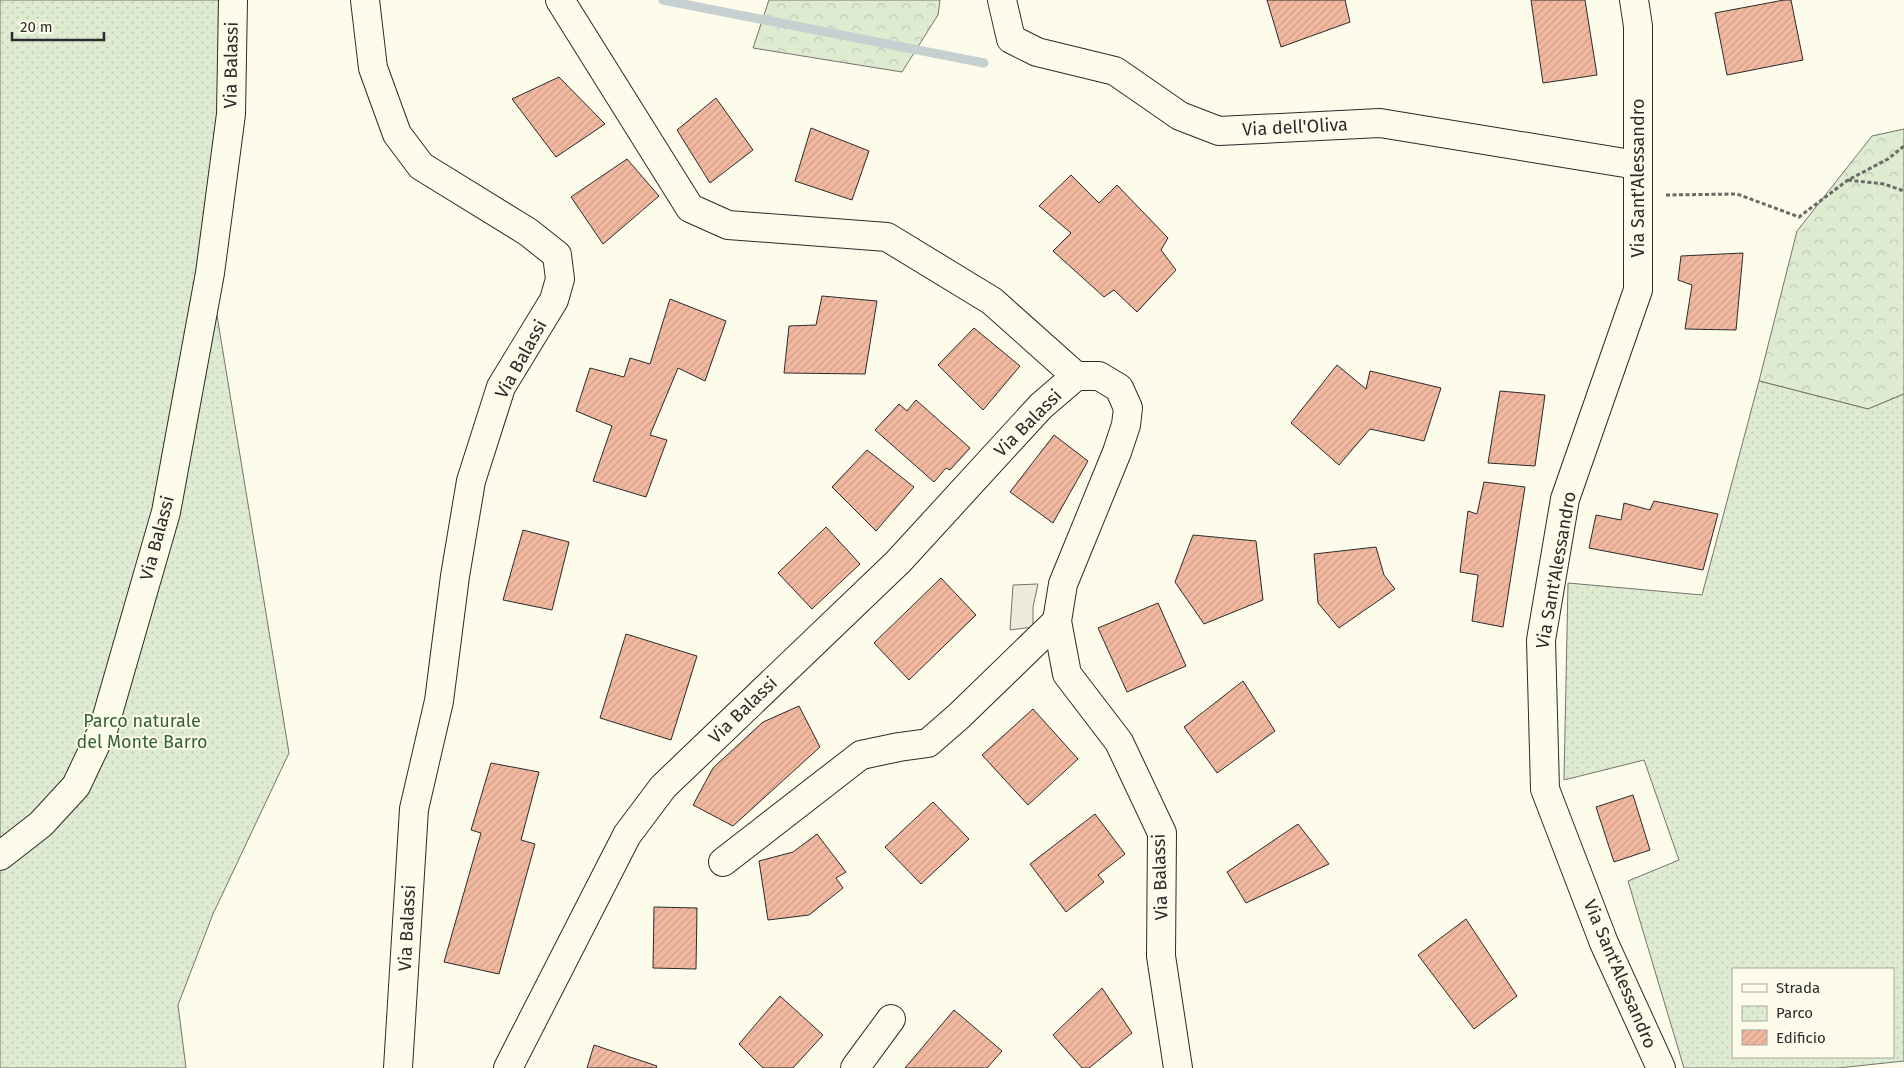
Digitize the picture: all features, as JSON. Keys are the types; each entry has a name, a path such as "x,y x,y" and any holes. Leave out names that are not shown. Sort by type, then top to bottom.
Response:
{"street":[{"name":"Via Balassi","path":"0,856 41,824 76,786 104,727 166,512 210,273 230,123 233,0"},
{"name":"Via Balassi","path":"364,0 373,68 397,134 421,166 528,232 558,255 560,279 554,300 501,387 471,481 455,576 439,701 414,809 398,1068"},
{"path":"560,0 690,208 728,224 887,237 992,301 1076,376"},
{"name":"Via dell'Oliva","path":"1002,0 1011,39 1038,52 1115,71 1180,116 1219,131 1380,123 1618,160 1637,165"},
{"name":"Via Sant'Alessandro","path":"1634,0 1638,26 1638,290 1565,500 1541,640 1541,650 1545,789 1604,942 1662,1068"},
{"name":"Via Balassi","path":"508,1068 627,835 663,787 898,562 1041,406 1076,376 1099,376 1119,388 1128,408 1126,425 1117,452 1063,584 1057,621 1067,674 1119,742 1162,833 1161,956 1178,1068"},
{"path":"723,862 861,756 899,747 928,743 959,716 1057,621"},
{"path":"855,1068 891,1019"}],"path":[{"path":"1637,165 1658,196 1737,194 1799,217 1848,180 1888,159 1904,146"},
{"path":"1848,180 1884,184 1904,191"}],"green space":[{"name":"Parco naturale del Monte Barro","path":"0,0 233,0 210,273 289,753 213,914 178,1005 186,1068 0,1068"},
{"path":"769,0 940,0 938,15 902,72 753,48"},
{"path":"1904,129 1904,394 1868,409 1759,381 1797,231 1872,136"},
{"path":"1759,381 1868,409 1904,394 1904,1061 1838,1068 1684,1068 1628,881 1679,860 1644,760 1564,780 1568,583 1702,595"}],"shaded area":[{"path":"1038,584 1033,607 1033,627 1010,630 1013,585"}],"building":[{"path":"1267,0 1345,0 1350,22 1281,47"},
{"path":"1531,0 1585,0 1597,75 1543,83"},
{"path":"1791,0 1803,60 1727,75 1715,13"},
{"path":"559,77 605,124 556,157 512,99"},
{"path":"716,98 753,150 710,183 677,130"},
{"path":"811,128 869,151 852,200 795,181"},
{"path":"627,159 659,196 603,244 571,197"},
{"path":"1071,175 1099,203 1117,185 1168,238 1161,250 1176,270 1137,312 1114,290 1104,297 1053,251 1071,233 1039,206"},
{"path":"1743,253 1736,330 1685,329 1692,285 1678,280 1681,256"},
{"path":"822,296 877,301 865,374 784,373 789,326 816,325"},
{"path":"670,299 726,321 705,381 678,368 650,435 667,440 646,497 593,481 612,426 576,411 590,368 624,377 630,358 650,364"},
{"path":"974,328 1020,366 983,410 938,365"},
{"path":"1337,365 1366,389 1370,371 1441,388 1424,441 1370,429 1339,465 1291,423"},
{"path":"1500,391 1545,395 1535,466 1488,463"},
{"path":"916,400 970,448 950,470 946,468 934,482 875,430 899,404 907,411"},
{"path":"1054,435 1088,461 1053,523 1010,492"},
{"path":"867,450 914,487 876,531 832,487"},
{"path":"1484,482 1525,487 1503,627 1472,621 1478,575 1460,572 1468,511 1477,514"},
{"path":"1654,501 1718,514 1703,570 1589,548 1596,515 1621,520 1624,503 1650,510"},
{"path":"826,527 860,564 812,609 778,573"},
{"path":"523,530 569,542 552,610 503,600"},
{"path":"1193,535 1256,541 1263,600 1204,624 1175,582"},
{"path":"1376,547 1384,575 1395,589 1339,628 1318,603 1314,554"},
{"path":"941,578 976,615 909,680 874,643"},
{"path":"1158,603 1186,666 1127,692 1098,628"},
{"path":"626,634 697,656 671,740 600,718"},
{"path":"1243,681 1275,731 1217,773 1184,727"},
{"path":"799,706 820,747 733,826 693,805 713,768 763,722"},
{"path":"1033,709 1078,759 1028,805 982,755"},
{"path":"491,763 539,772 521,840 535,844 499,974 444,962 481,833 471,830"},
{"path":"1633,795 1650,850 1614,862 1596,807"},
{"path":"933,802 969,839 921,884 885,847"},
{"path":"1095,814 1125,854 1098,875 1104,882 1066,912 1030,864"},
{"path":"1298,824 1329,864 1246,903 1227,872"},
{"path":"817,834 846,872 836,878 843,888 809,915 768,920 759,861 793,852"},
{"path":"654,907 697,908 696,969 653,968"},
{"path":"1466,919 1517,996 1474,1029 1418,955"},
{"path":"1102,988 1132,1033 1089,1068 1082,1068 1053,1035"},
{"path":"780,996 823,1035 793,1068 763,1068 739,1044"},
{"path":"954,1010 1002,1051 987,1068 905,1068"},
{"path":"594,1045 657,1066 656,1068 587,1068"}],"waterway":[{"path":"663,0 984,63"}]}
